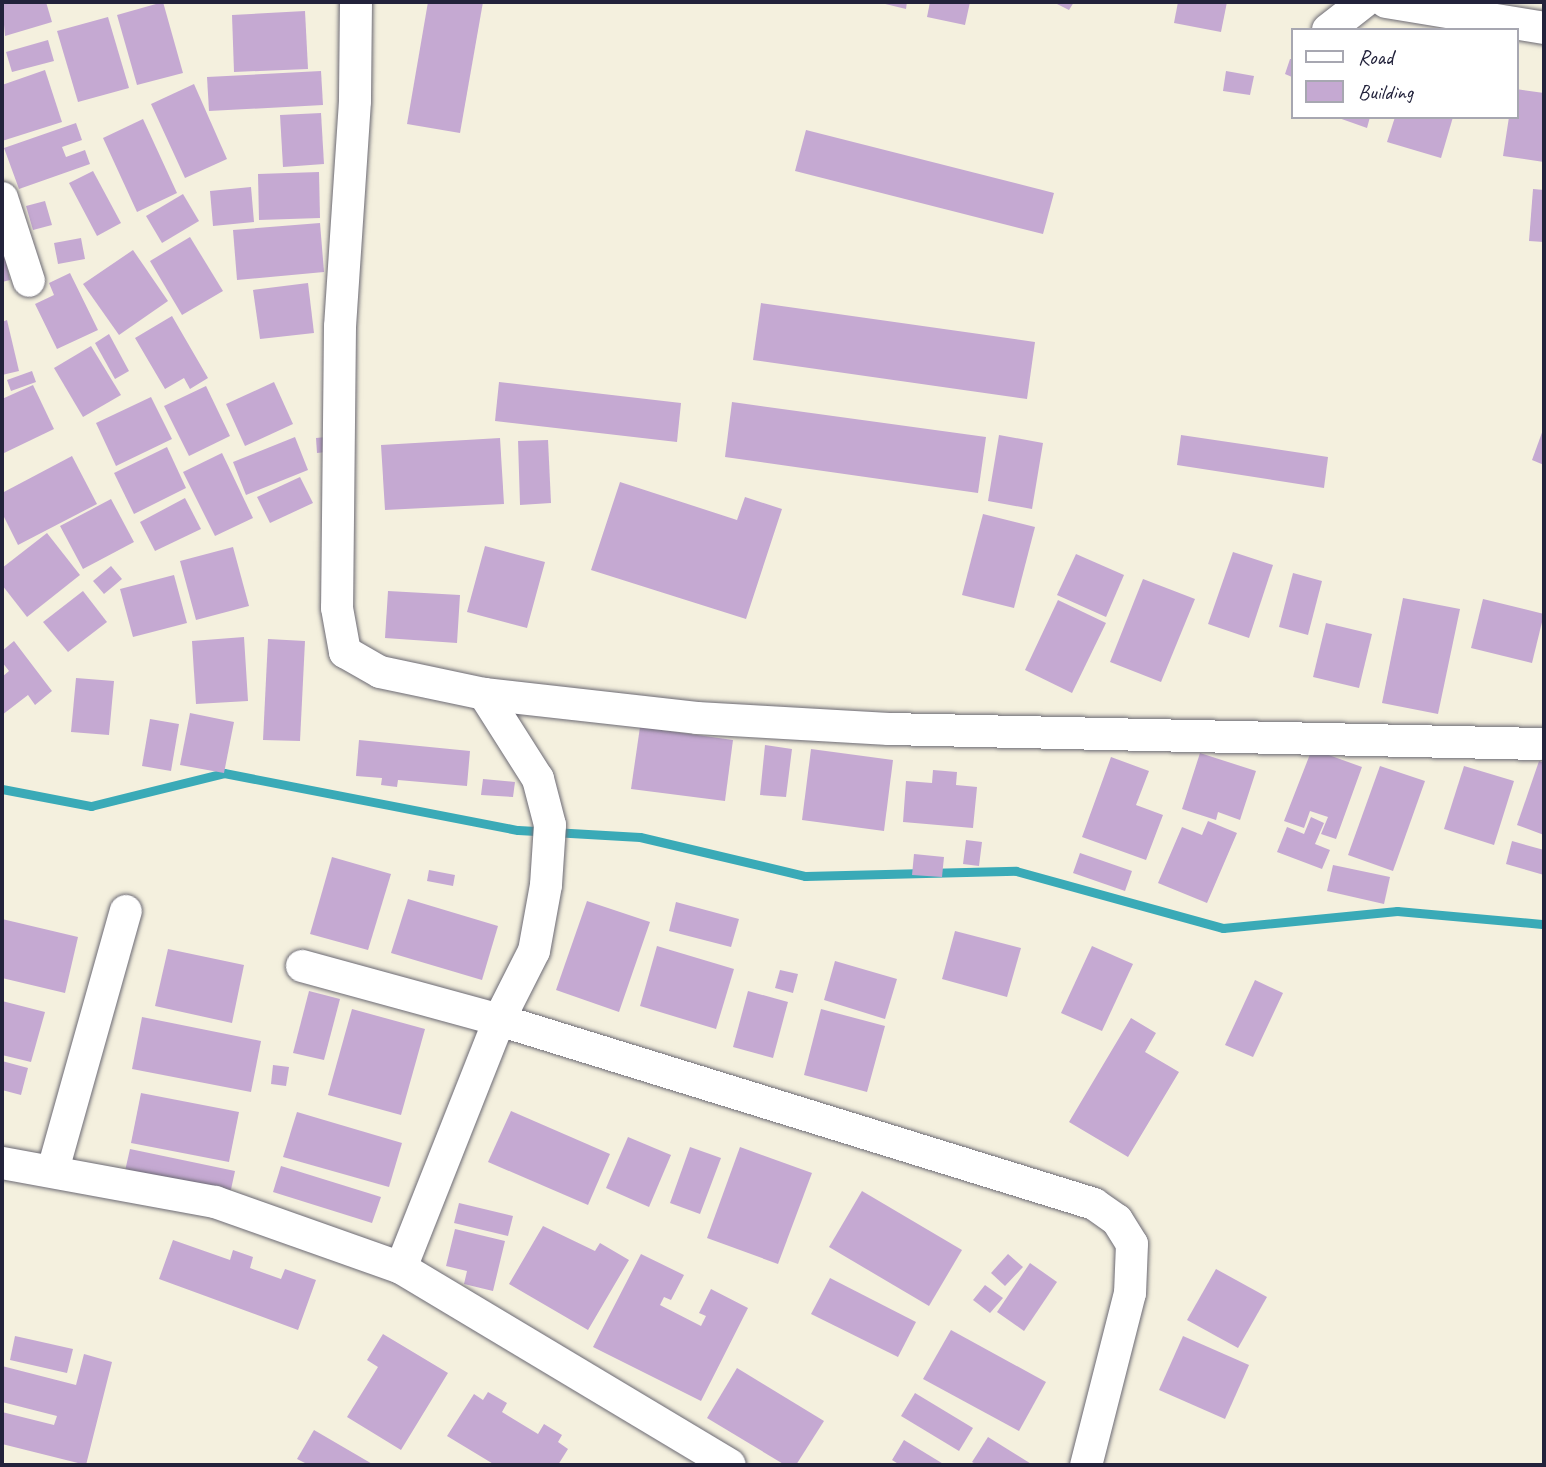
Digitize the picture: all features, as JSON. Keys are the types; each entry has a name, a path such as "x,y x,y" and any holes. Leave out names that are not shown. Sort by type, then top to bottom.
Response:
{"street":[{"path":"356,2 355,101 340,327 337,608 345,652 380,672 484,694 697,718 889,729 1541,744"},
{"path":"1331,28 1364,2"},
{"path":"1386,2 1544,28"},
{"path":"2,198 29,281"},
{"path":"401,1268 499,1020 534,951 550,834 538,779 484,694"},
{"path":"53,1170 125,911"},
{"path":"302,966 499,1020 1094,1205 1117,1220 1132,1244 1130,1293 1086,1465"},
{"path":"2,1163 53,1170 215,1202 401,1268 730,1465"}],"building":[{"path":"2,2 46,2 52,22 5,36"},
{"path":"163,2 183,73 137,85 117,15"},
{"path":"428,2 483,2 460,133 407,124"},
{"path":"877,2 907,2 906,9"},
{"path":"930,2 970,2 965,25 927,17"},
{"path":"1053,2 1074,2 1069,10"},
{"path":"1178,2 1227,2 1221,32 1174,23"},
{"path":"305,11 308,69 234,72 232,15"},
{"path":"108,17 129,88 78,102 57,31"},
{"path":"48,40 54,61 12,72 6,52"},
{"path":"1290,59 1290,76 1285,74"},
{"path":"45,70 62,122 2,141 2,85"},
{"path":"321,71 323,105 209,111 207,77"},
{"path":"1226,71 1254,76 1250,95 1223,91"},
{"path":"194,84 227,159 185,178 151,104"},
{"path":"1518,89 1544,93 1544,162 1503,156 1509,119 1518,119"},
{"path":"321,113 324,164 283,167 280,115"},
{"path":"143,119 177,193 137,212 103,138"},
{"path":"1342,119 1369,119 1367,128"},
{"path":"1394,119 1452,119 1441,158 1387,142"},
{"path":"76,123 82,140 62,147 66,157 85,150 90,164 19,189 4,148"},
{"path":"806,130 1054,193 1043,234 795,171"},
{"path":"93,171 121,223 97,236 69,183"},
{"path":"319,172 320,218 259,220 258,174"},
{"path":"251,187 254,222 213,226 210,191"},
{"path":"1533,189 1544,190 1544,242 1529,241"},
{"path":"183,194 199,221 162,243 146,216"},
{"path":"45,201 52,225 33,230 26,206"},
{"path":"320,223 324,272 237,280 233,230"},
{"path":"190,237 223,291 182,315 150,261"},
{"path":"81,238 85,259 58,264 54,243"},
{"path":"2,243 10,280 2,282"},
{"path":"133,250 168,301 119,335 83,284"},
{"path":"70,273 98,330 57,349 35,304 54,295 49,283"},
{"path":"308,283 314,333 260,339 253,290"},
{"path":"761,303 1035,342 1027,399 753,360"},
{"path":"172,316 208,378 190,389 184,378 165,389 135,338"},
{"path":"7,320 19,371 2,375 2,322"},
{"path":"109,334 129,371 115,379 95,343"},
{"path":"91,346 121,395 83,417 54,368"},
{"path":"32,371 36,382 11,391 7,380"},
{"path":"274,382 293,424 245,446 226,404"},
{"path":"499,382 681,403 677,442 495,421"},
{"path":"33,385 54,429 2,454 2,399"},
{"path":"206,386 230,436 189,456 164,406"},
{"path":"151,397 172,439 116,466 96,423"},
{"path":"732,402 986,437 978,493 725,457"},
{"path":"1544,427 1544,465 1532,460"},
{"path":"999,435 1043,443 1032,509 988,501"},
{"path":"1181,435 1328,457 1324,488 1177,465"},
{"path":"295,437 308,470 246,495 233,462"},
{"path":"326,437 326,452 317,453 316,438"},
{"path":"500,438 504,504 385,510 381,445"},
{"path":"548,440 551,503 520,505 518,441"},
{"path":"167,447 186,488 134,514 114,473"},
{"path":"222,453 253,518 215,536 183,472"},
{"path":"72,456 97,504 18,545 2,513 2,493"},
{"path":"300,477 313,503 270,523 257,497"},
{"path":"620,482 737,520 745,497 782,509 746,619 591,570"},
{"path":"185,498 201,529 155,551 140,522"},
{"path":"111,499 134,542 83,569 60,526"},
{"path":"983,514 1035,527 1014,608 962,595"},
{"path":"47,533 80,575 27,617 2,585 2,568"},
{"path":"485,546 545,562 527,628 467,612"},
{"path":"233,547 249,606 196,620 180,561"},
{"path":"1233,552 1273,565 1249,638 1208,624"},
{"path":"1076,554 1124,575 1106,617 1057,595"},
{"path":"111,566 122,579 104,594 93,581"},
{"path":"1293,573 1322,581 1308,635 1279,627"},
{"path":"174,575 187,623 133,637 120,589"},
{"path":"1143,579 1195,599 1161,682 1110,662"},
{"path":"83,591 107,622 68,652 43,622"},
{"path":"388,591 460,595 457,643 385,638"},
{"path":"1403,598 1460,609 1438,714 1382,703"},
{"path":"1483,599 1544,614 1532,663 1471,648"},
{"path":"1058,600 1106,623 1072,693 1025,670"},
{"path":"1326,623 1372,634 1359,688 1313,677"},
{"path":"244,637 248,701 196,704 192,641"},
{"path":"268,639 305,641 300,741 263,740"},
{"path":"14,641 52,691 35,705 28,695 2,715 2,677 9,671 2,662 2,651"},
{"path":"76,678 114,681 109,735 71,732"},
{"path":"190,713 234,722 224,773 180,765"},
{"path":"150,719 179,724 171,771 142,766"},
{"path":"640,727 733,740 725,801 631,789"},
{"path":"359,740 470,751 467,786 398,780 397,787 381,785 382,778 356,776"},
{"path":"765,745 792,749 786,797 760,795"},
{"path":"811,749 893,760 884,831 802,820"},
{"path":"1312,749 1362,767 1336,839 1321,834 1328,817 1310,811 1304,828 1284,821"},
{"path":"1200,753 1256,771 1240,820 1218,812 1216,820 1182,809"},
{"path":"1111,757 1149,771 1136,805 1163,815 1146,860 1082,837"},
{"path":"1539,761 1544,763 1544,835 1517,825"},
{"path":"1380,766 1425,781 1393,871 1348,855"},
{"path":"1464,766 1514,781 1494,845 1444,829"},
{"path":"933,770 957,772 956,785 977,787 973,828 903,822 906,781 932,783"},
{"path":"483,779 515,782 513,797 481,795"},
{"path":"1311,817 1324,823 1315,844 1330,850 1322,869 1277,852 1287,827 1304,834"},
{"path":"1208,821 1237,833 1207,903 1158,883 1182,827 1202,835"},
{"path":"966,840 982,842 979,866 963,864"},
{"path":"1512,841 1544,850 1544,875 1506,864"},
{"path":"1080,853 1132,871 1125,891 1073,873"},
{"path":"914,854 944,857 942,877 912,875"},
{"path":"332,857 391,874 368,950 310,934"},
{"path":"1333,865 1390,877 1384,904 1327,891"},
{"path":"429,870 455,875 453,886 427,881"},
{"path":"408,899 498,926 482,980 391,953"},
{"path":"587,901 650,922 619,1012 556,990"},
{"path":"676,902 739,919 731,947 669,931"},
{"path":"2,919 78,937 65,993 2,978"},
{"path":"955,931 1021,948 1007,997 942,979"},
{"path":"657,946 734,969 716,1029 640,1006"},
{"path":"1092,946 1133,964 1102,1031 1061,1013"},
{"path":"168,949 244,965 232,1023 155,1006"},
{"path":"835,961 897,979 885,1019 824,1000"},
{"path":"780,970 798,974 793,993 775,988"},
{"path":"1255,980 1283,993 1253,1057 1225,1045"},
{"path":"309,991 340,999 324,1060 293,1053"},
{"path":"748,991 788,1002 773,1058 733,1047"},
{"path":"2,1001 45,1012 31,1062 2,1055"},
{"path":"352,1009 425,1029 401,1115 328,1095"},
{"path":"821,1009 885,1026 867,1092 804,1075"},
{"path":"142,1017 261,1041 251,1092 132,1069"},
{"path":"1131,1018 1156,1033 1145,1052 1179,1072 1128,1157 1069,1122"},
{"path":"2,1061 28,1068 21,1095 2,1090"},
{"path":"273,1065 289,1067 286,1086 271,1084"},
{"path":"141,1093 239,1112 229,1162 131,1143"},
{"path":"511,1111 610,1154 588,1205 488,1162"},
{"path":"297,1112 402,1143 389,1187 283,1157"},
{"path":"628,1137 671,1155 649,1207 606,1188"},
{"path":"690,1147 721,1158 700,1214 670,1203"},
{"path":"740,1147 812,1173 778,1264 707,1238"},
{"path":"130,1149 235,1171 230,1194 125,1171"},
{"path":"281,1166 381,1197 372,1223 273,1192"},
{"path":"862,1191 962,1250 929,1306 829,1247"},
{"path":"459,1203 513,1216 508,1236 454,1223"},
{"path":"543,1226 595,1251 600,1243 629,1260 588,1330 509,1284"},
{"path":"455,1229 505,1241 493,1291 464,1284 467,1271 446,1266"},
{"path":"173,1240 230,1260 233,1250 253,1257 250,1268 281,1279 285,1269 316,1280 298,1330 159,1279"},
{"path":"641,1254 684,1275 671,1300 664,1297 660,1305 701,1326 706,1316 699,1313 711,1289 748,1308 701,1401 593,1347"},
{"path":"1008,1254 1023,1267 1005,1286 991,1273"},
{"path":"1030,1263 1057,1282 1024,1331 997,1312"},
{"path":"1216,1269 1267,1297 1238,1348 1187,1320"},
{"path":"830,1278 916,1322 898,1357 811,1314"},
{"path":"985,1285 1003,1298 990,1313 973,1300"},
{"path":"951,1330 1046,1382 1019,1431 923,1379"},
{"path":"383,1334 448,1373 401,1450 347,1417 378,1367 367,1360"},
{"path":"15,1336 73,1349 67,1373 10,1360"},
{"path":"1183,1336 1249,1365 1225,1419 1159,1390"},
{"path":"84,1354 112,1362 86,1465 2,1444 2,1412 54,1425 57,1416 2,1402 2,1366 76,1385"},
{"path":"737,1368 824,1421 796,1465 785,1465 707,1418"},
{"path":"488,1392 507,1403 502,1412 538,1434 544,1424 562,1435 558,1442 568,1449 558,1465 495,1465 447,1436 474,1394 483,1400"},
{"path":"915,1393 973,1428 959,1451 901,1416"},
{"path":"314,1430 374,1465 309,1465 297,1459"},
{"path":"988,1437 1033,1465 977,1465 972,1462"},
{"path":"904,1440 945,1465 900,1465 892,1460"}],"waterway":[{"path":"2,789 91,806 224,773 518,830 640,837 805,876 1016,871 1223,928 1397,911 1544,924"}]}
